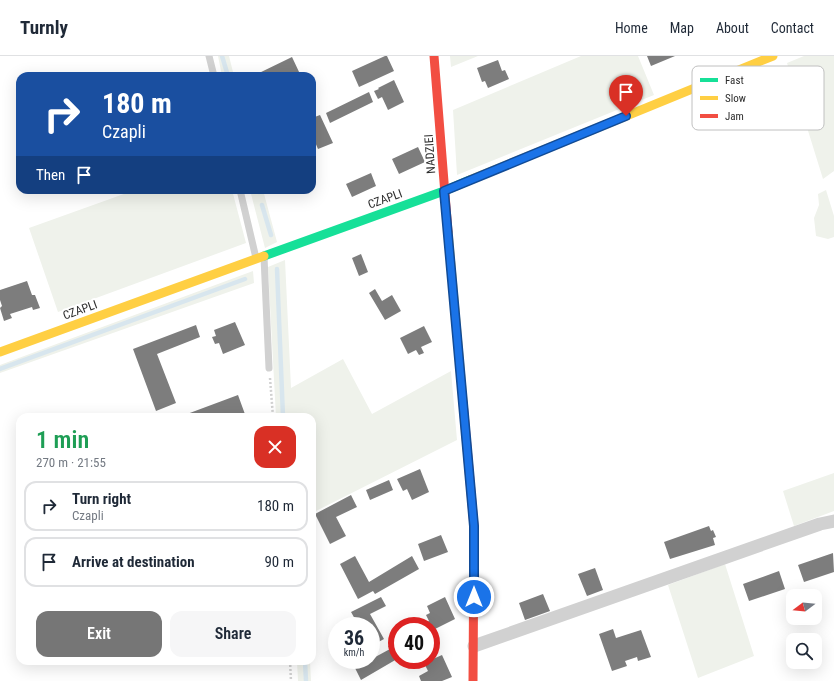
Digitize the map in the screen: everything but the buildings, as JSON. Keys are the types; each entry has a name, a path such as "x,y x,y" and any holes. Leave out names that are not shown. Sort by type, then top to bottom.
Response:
{"street":[{"name":"NADZIEI","path":"434,56 444,191 474,526 473,681"},
{"name":"CZAPLI","path":"749,66 773,56"},
{"name":"CZAPLI","path":"0,352 444,191 692,89"},
{"path":"474,646 820,524 834,521"}],"lane":[{"path":"209,56 213,72"},
{"path":"241,194 260,258 269,368"}],"path":[{"path":"269,368 273,413"},
{"path":"290,665 291,681"}],"shaded area":[{"path":"218,56 229,56 233,72 221,72"},
{"path":"450,56 478,56 451,67"},
{"path":"581,56 638,56 654,95 457,175 453,110"},
{"path":"804,56 834,56 834,171 823,179 808,130 824,130 824,66 788,66 787,63"},
{"path":"826,190 834,216 834,237 828,239 816,236 814,218 819,205 818,194"},
{"path":"124,194 233,194 246,243 58,312 29,228"},
{"path":"251,194 264,194 277,242 265,248"},
{"path":"285,260 291,388 343,359 372,414 451,371 457,440 316,511 316,413 276,413 268,267"},
{"path":"253,271 254,283 0,373 0,365"},
{"path":"834,473 834,511 794,526 783,491"},
{"path":"725,564 754,656 698,678 668,585"},
{"path":"297,665 310,665 311,681 298,681"}],"waterway":[{"path":"222,56 227,72"},
{"path":"262,205 271,235"},
{"path":"277,269 283,413"},
{"path":"0,369 245,279"},
{"path":"305,665 306,681"}],"traffic: fast":[{"path":"264,256 444,191 470,180"}],"traffic: slow":[{"path":"749,66 773,56"},
{"path":"470,180 692,89"},
{"path":"448,232 463,402"},
{"path":"0,352 264,256"}],"traffic: jam":[{"path":"434,56 448,232"},
{"path":"463,402 474,526 473,681"}],"route":[{"path":"474,597 474,526 444,191 626,116"}]}
